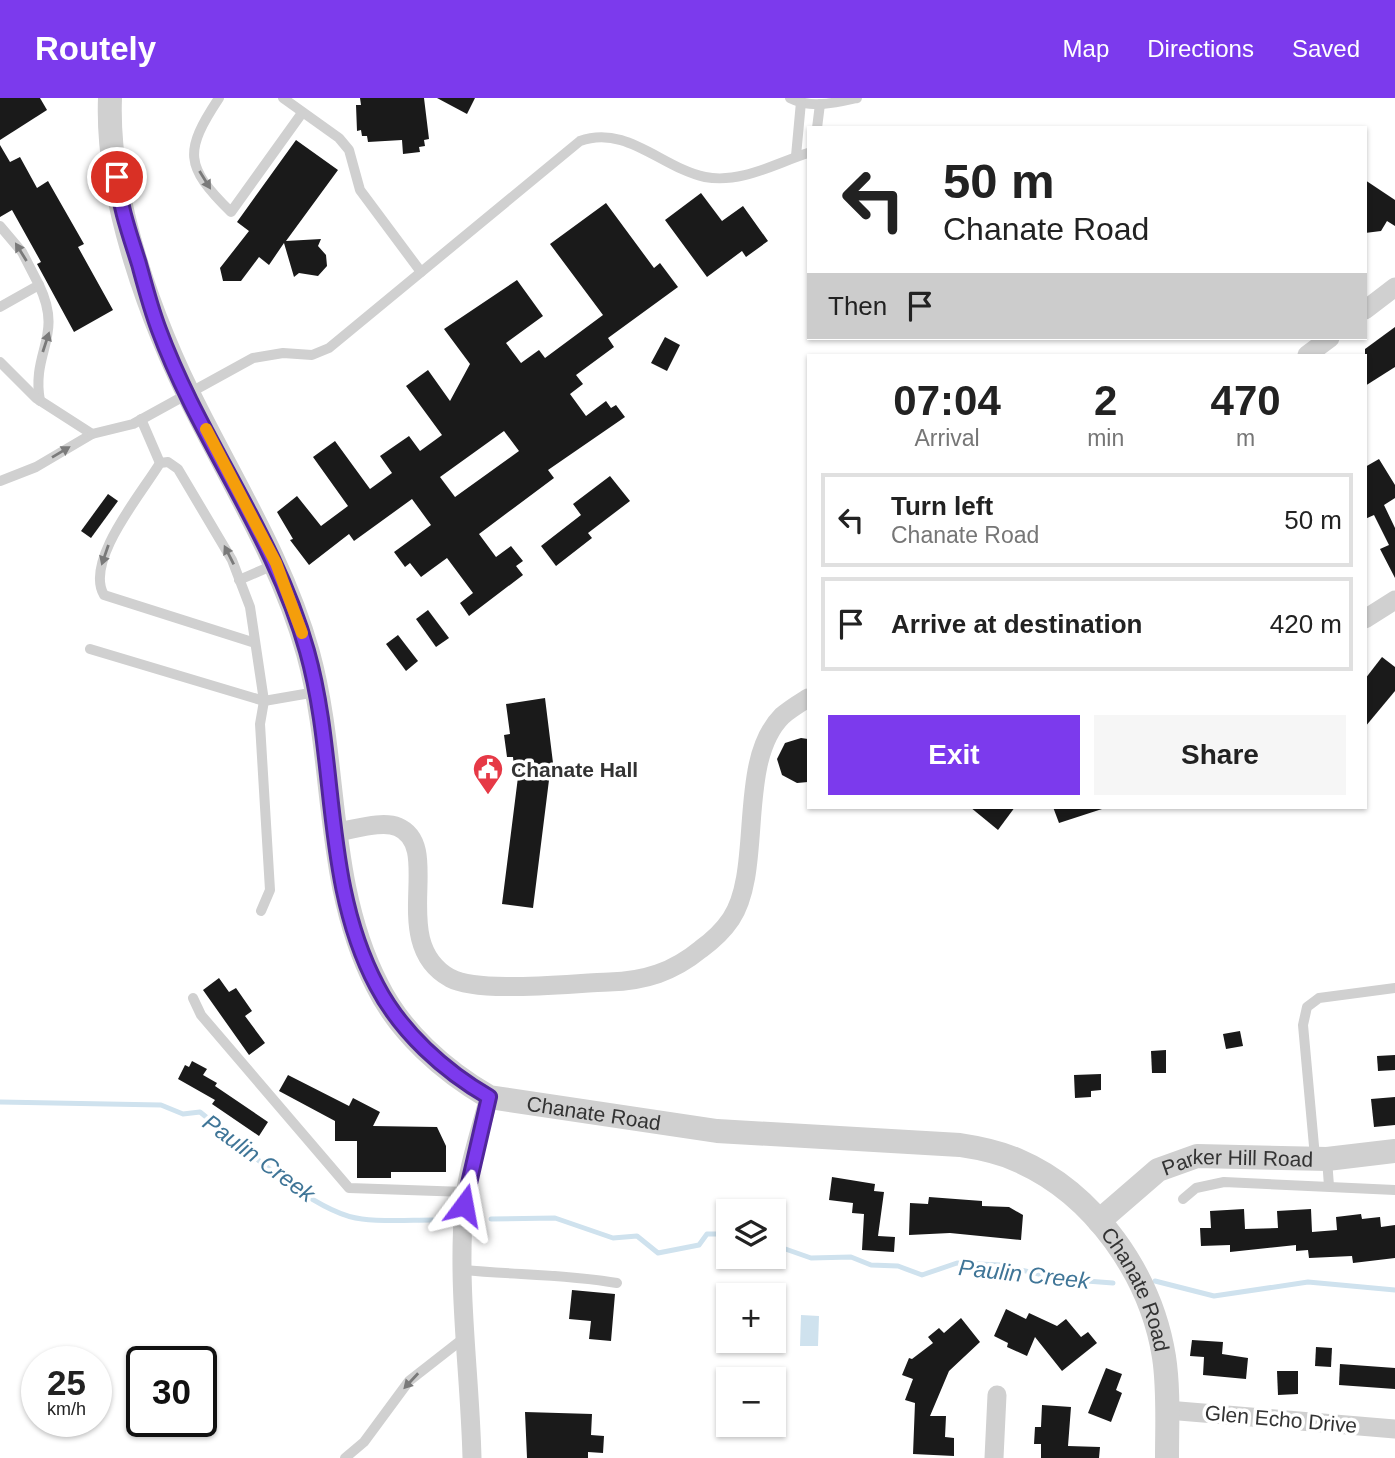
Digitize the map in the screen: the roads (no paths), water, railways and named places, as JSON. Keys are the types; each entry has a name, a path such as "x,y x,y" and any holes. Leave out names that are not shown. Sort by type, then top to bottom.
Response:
{"street":[{"name":"Chanate Road","path":"110,98 120,202 159,331 276,563 299,623 316,692 351,918 378,988 423,1047 471,1086 489,1097 717,1130 925,1141 983,1149 1018,1160 1038,1171 1068,1192 1099,1220 1121,1248 1152,1312 1163,1355 1167,1458"},
{"path":"1367,308 1395,287"},
{"path":"1308,354 1327,340"},
{"path":"1367,615 1395,600"},
{"path":"336,832 388,825 407,833 418,854 418,933 427,954 450,978 476,985 632,981 657,976 686,962 714,940 732,918 742,891 757,771 763,751 781,717 807,699"},
{"path":"472,1458 471,1390 464,1338 464,1205 489,1097"},
{"name":"Parker Hill Road","path":"1099,1220 1158,1170 1176,1161 1197,1156 1321,1158 1395,1151"},
{"path":"994,1458 996,1395"},
{"name":"Glen Echo Drive","path":"1167,1410 1220,1412 1395,1429"}],"lane":[{"path":"219,98 192,145 191,157 219,201 231,212 302,113"},
{"path":"283,98 339,138 349,150 360,190 421,272"},
{"path":"790,98 820,104 857,98"},
{"path":"796,156 801,102"},
{"path":"817,126 820,104"},
{"path":"0,481 36,467 92,434 141,419 253,358 282,354 312,355 330,348 580,141 593,136 622,140 706,177 746,175 807,153"},
{"path":"0,226 22,252 51,317 38,370 40,401"},
{"path":"0,307 39,285"},
{"path":"0,362 40,401 92,434"},
{"path":"141,419 159,463"},
{"path":"159,463 168,462 178,469 228,554 250,607 264,701 260,724 271,890 261,911"},
{"path":"159,463 110,542 101,563 100,589 104,595 255,643"},
{"path":"239,580 276,563"},
{"path":"90,649 264,701 316,692"},
{"path":"1329,1186 1321,1158 1303,1026 1307,1007 1320,998 1395,988"},
{"path":"192,998 201,1015 349,1188 467,1192"},
{"name":"Parker Hill Road","path":"1183,1199 1196,1188 1224,1182 1395,1190"},
{"path":"464,1270 529,1276 571,1275 617,1283"},
{"path":"345,1458 364,1442 410,1381 464,1338"}],"water":[{"path":"801,1315 819,1316 818,1346 800,1346"}],"waterway":[{"name":"Paulin Creek","path":"0,1102 161,1105 183,1114 200,1112 277,1175 322,1205 362,1219 433,1220"},
{"name":"Paulin Creek","path":"491,1219 555,1218 613,1238 637,1236 658,1253 699,1245 707,1234 716,1234"},
{"name":"Paulin Creek","path":"786,1249 811,1258 851,1257 871,1265 898,1266 922,1275 957,1263 1000,1265 1060,1279 1113,1283"},
{"name":"Paulin Creek","path":"1155,1281 1214,1296 1308,1282 1395,1290"}],"place":[{"name":"Chanate Hall","path":"488,796"}]}
